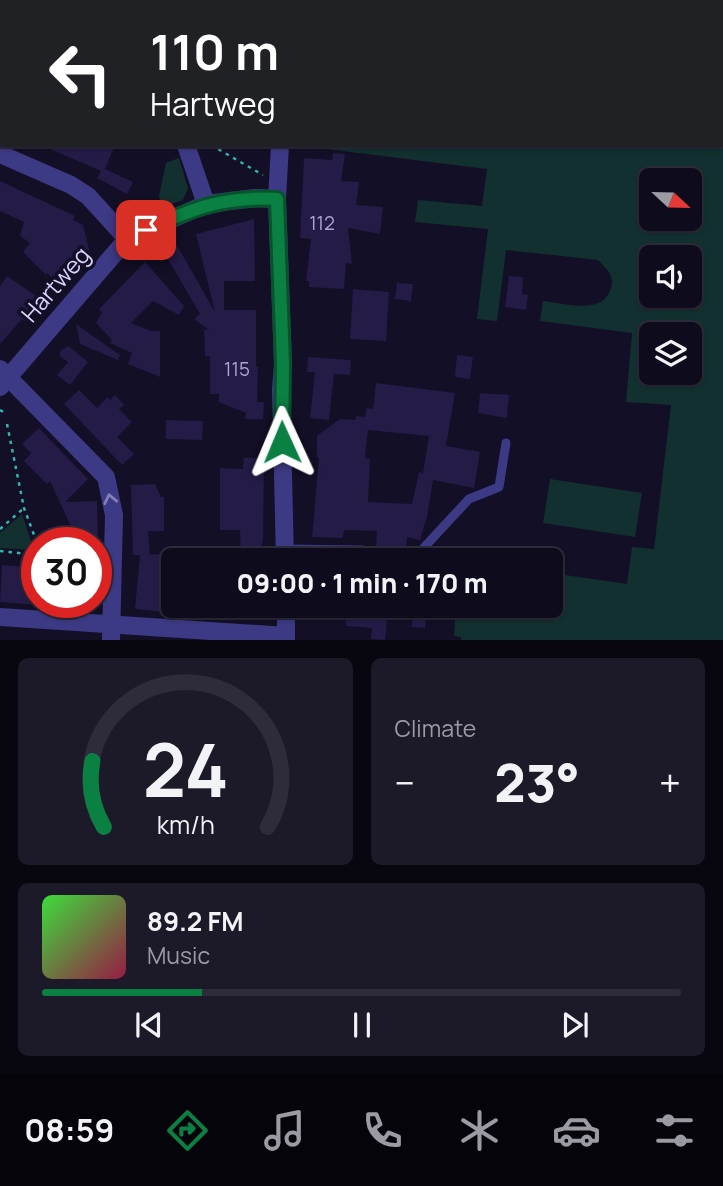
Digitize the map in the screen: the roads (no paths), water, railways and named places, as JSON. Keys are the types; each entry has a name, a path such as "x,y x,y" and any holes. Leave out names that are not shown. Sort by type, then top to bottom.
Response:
{"street":[{"path":"187,147 206,204"},
{"path":"280,147 278,192 285,548"},
{"path":"0,155 88,196 127,239"},
{"name":"Hartweg","path":"3,377 127,239 206,204 255,198 278,192"},
{"path":"3,377 106,477 114,516 112,632"},
{"path":"0,617 112,632 286,638 286,618"}],"lane":[{"path":"424,548 469,499 499,487 506,443"}]}
